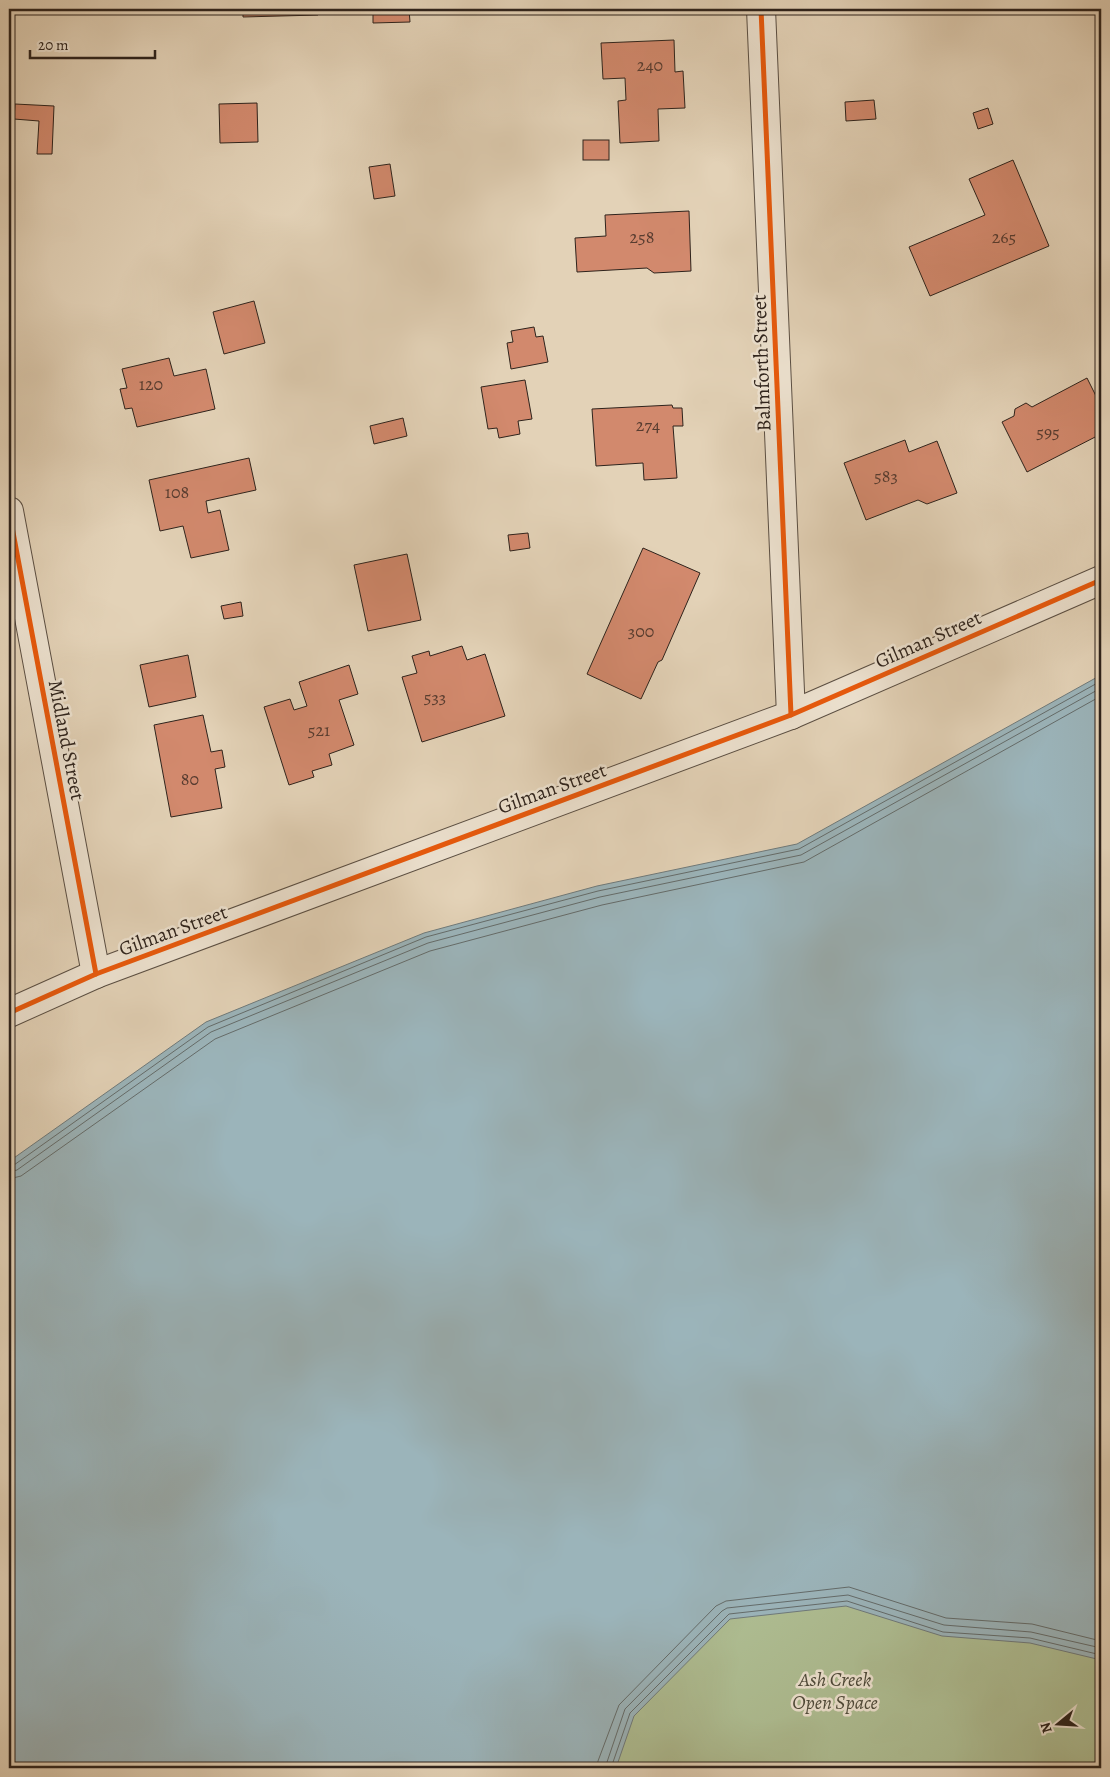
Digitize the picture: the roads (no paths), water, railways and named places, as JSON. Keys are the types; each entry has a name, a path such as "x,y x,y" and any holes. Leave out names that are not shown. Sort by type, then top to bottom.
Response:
{"street":[{"name":"Balmforth Street","path":"761,9 790,716"},
{"name":"Midland Street","path":"9,511 96,974"},
{"name":"Gilman Street","path":"9,1013 96,974 790,716 1101,580"}],"water":[{"path":"1101,675 1101,1660 1030,1643 942,1636 846,1606 730,1619 634,1716 617,1765 614,1768 9,1768 9,1171 11,1160 206,1022 424,933 597,886 797,844"}],"park label":[{"name":"Ash Creek Open Space","path":"835,1690"}]}
